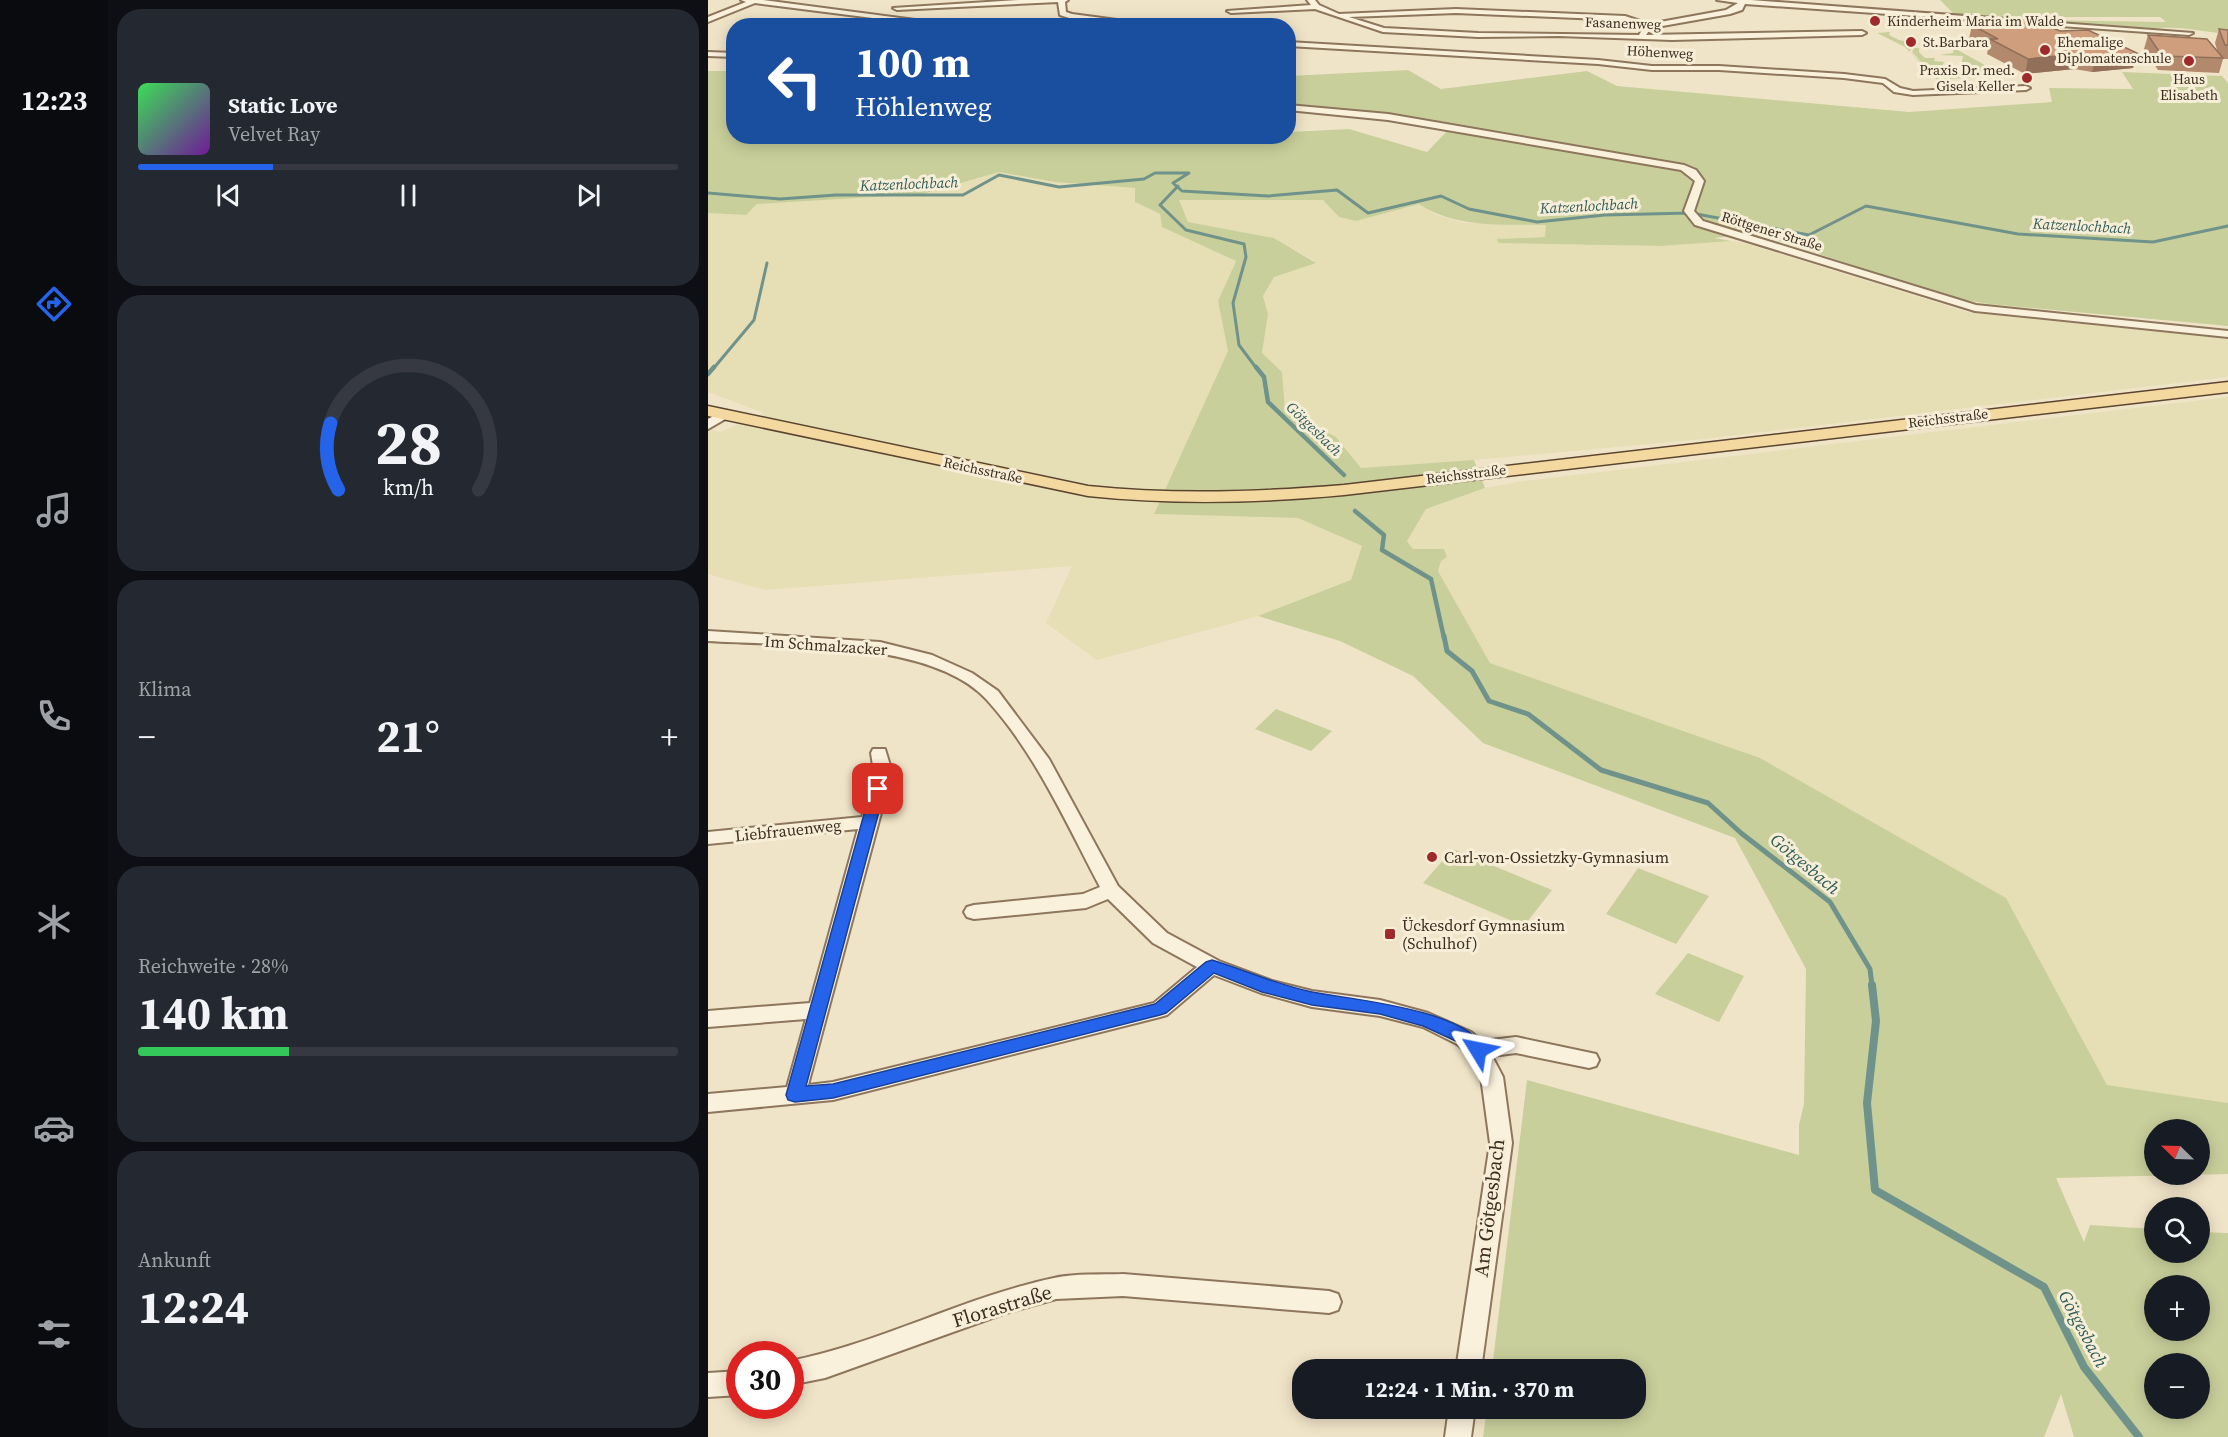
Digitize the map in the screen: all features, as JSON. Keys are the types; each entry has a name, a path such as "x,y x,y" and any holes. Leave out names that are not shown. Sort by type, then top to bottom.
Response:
{"main road":[{"name":"Reichsstraße","path":"716,413 1089,491 1144,497 1231,498 1344,490 2228,387"}],"street":[{"path":"745,0 896,18"},
{"path":"880,16 909,0"},
{"path":"897,8 1062,0 1063,13 1090,18"},
{"path":"1721,0 2189,33"},
{"path":"708,20 755,1"},
{"path":"1335,15 1456,11 1625,18 1640,21 1648,26 1727,12 1739,8 1743,2"},
{"path":"1231,11 1314,4"},
{"name":"Fasanenweg","path":"1314,4 1335,15 1383,30 1478,35 1558,34 1641,37 1862,33"},
{"path":"1441,4 1456,11"},
{"path":"1902,5 1905,14"},
{"path":"1641,37 1648,26"},
{"path":"1383,30 1386,50"},
{"name":"Höhenweg","path":"1296,44 1652,68 1712,68 1844,76 1885,81 1896,90 1913,93 2026,88"},
{"path":"708,54 726,55"},
{"name":"Röttgener Straße","path":"1296,108 1388,117 1684,168 1695,173 1700,180 1700,187 1690,213 1699,223 1975,308 2228,334"},
{"path":"708,425 716,413"},
{"name":"Im Schmalzacker","path":"708,636 880,647 926,658 966,676 992,695 1043,763 1111,890 1160,938 1212,966 1268,988 1312,999 1380,1008 1428,1021 1464,1038 1478,1050"},
{"name":"Liebfrauenweg","path":"795,1095 883,772 879,753"},
{"name":"Liebfrauenweg","path":"708,838 868,822"},
{"path":"974,912 1086,901 1111,890"},
{"path":"708,1103 833,1091 1160,1009 1212,966"},
{"path":"708,1019 817,1010"},
{"path":"1478,1050 1516,1045 1589,1060"},
{"name":"Am Götgesbach","path":"1470,1359 1501,1143 1492,1077 1478,1050"},
{"name":"Florastraße","path":"804,1370 825,1366 1006,1302 1056,1288 1123,1285 1329,1302"},
{"path":"708,1385 726,1384"},
{"path":"1458,1437 1460,1419"}],"shaded area":[{"path":"999,172 1055,182 1135,188 1135,202 1160,214 1162,227 1236,260 1218,301 1228,351 1154,514 1299,518 1363,547 1351,580 1258,616 1097,660 1046,623 1072,566 765,590 708,574 708,429 721,432 764,413 708,392 708,213 746,215 757,204 923,194"},
{"path":"1178,199 1323,200 1339,217 1356,221 1419,204 1436,215 1465,223 1546,224 1546,237 1497,239 1498,243 1661,246 1731,241 1744,243 1967,312 2228,339 2228,377 1704,439 1361,468 1336,437 1285,410 1282,372 1262,354 1268,314 1263,296 1274,277 1316,262 1274,238 1188,222"},
{"path":"2228,397 2228,1103 2107,1085 2006,898 1760,758 1490,663 1438,571 1441,561 1413,549 1407,541 1426,509 1485,488 1523,481"}],"green space":[{"path":"1940,0 2228,0 2228,34 2181,28 2152,29 1955,15","holes":["2032,17 2160,17 2166,22 2034,20"]},
{"path":"1890,32 1889,35 1899,40 1920,44 1912,45 1910,52 1925,66 1912,52 1914,48 1919,48 1919,52 1925,58 1935,58 1934,61 1944,62 1941,69 1933,68 1937,73 1967,74 1969,66 1961,65 1963,56 1939,55 1953,53 1954,48 2003,75 1937,80 1905,47 1877,33"},
{"path":"1408,70 1441,89 1587,71 1617,86 1909,112 2052,102 2049,88 2133,89 2122,72 2222,76 2228,83 2228,326 1989,304 1954,298 1757,234 1714,238 1731,241 1661,246 1498,243 1497,239 1545,237 1546,225 1480,224 1449,218 1419,204 1356,221 1339,217 1323,200 1179,200 1188,222 1274,238 1316,263 1274,277 1263,296 1268,314 1262,353 1282,372 1285,410 1336,437 1361,468 1474,460 1485,488 1426,509 1407,541 1413,549 1444,549 1447,557 1441,561 1438,571 1490,663 1760,758 2006,898 2107,1085 2228,1103 2228,1174 2210,1174 2210,1119 2144,1119 2144,1176 2056,1178 2084,1242 2090,1225 2144,1228 2144,1263 2210,1263 2210,1232 2228,1233 2228,1437 2074,1437 2061,1394 2044,1437 1483,1437 1486,1419 1646,1419 1646,1359 1493,1359 1527,1080 1799,1155 1799,1125 1804,1104 1806,969 1735,838 1483,743 1413,676 1340,641 1258,616 1351,580 1362,546 1298,518 1154,514 1228,351 1218,301 1236,261 1162,227 1160,214 1135,202 1135,188 1055,182 999,172 923,194 757,204 746,215 708,213 708,71 726,71 726,144 1296,144 1296,132 1349,129 1427,152 1451,127 1296,107 1296,76"},
{"path":"1276,709 1332,731 1311,751 1255,729"},
{"path":"1453,849 1552,890 1524,926 1423,883"},
{"path":"1638,868 1709,896 1676,944 1606,914"},
{"path":"1688,953 1744,976 1719,1022 1655,994"}],"building":[{"path":"2028,18 2060,31 2088,30 2137,53 2096,58 2077,54 2028,59 1990,39 1998,39 1972,25"},
{"path":"2219,29 2228,30 2228,45 2225,45"},
{"path":"2148,35 2207,39 2223,58 2162,56"}],"waterway":[{"name":"Katzenlochbach","path":"708,193 780,199 836,195 963,195 999,175 1059,187 1144,179 1155,173 1189,173 1173,183 1177,187"},
{"name":"Katzenlochbach","path":"1177,187 1182,191 1268,196 1337,190 1368,213 1441,196 1469,209 1537,222 1605,215 1691,213 1809,235 1866,206 2018,234 2153,242 2228,226"},
{"name":"Götgesbach","path":"1177,187 1160,205 1186,230 1244,244 1246,257 1233,303 1239,345 1257,369"},
{"path":"713,369 754,320 767,263"},
{"path":"708,374 714,367"},
{"name":"Götgesbach","path":"1256,367 1264,377 1268,402 1344,475"},
{"name":"Götgesbach","path":"1355,511 1384,535 1382,550 1431,579 1444,638"},
{"name":"Götgesbach","path":"1444,636 1447,651 1472,671 1489,701 1528,714 1601,770 1708,803 1741,833 1830,902 1870,969 1872,986"},
{"name":"Götgesbach","path":"1872,985 1876,1021 1867,1103 1875,1190 2044,1287 2084,1367 2139,1437"}],"place":[{"name":"Kinderheim Maria im Walde","path":"1875,21"},
{"name":"St.Barbara","path":"1911,42"},
{"name":"Ehemalige Diplomatenschule","path":"2045,50"},
{"name":"Haus Elisabeth","path":"2189,61"},
{"name":"Praxis Dr. med. Gisela Keller","path":"2027,78"},
{"name":"Carl-von-Ossietzky-Gymnasium","path":"1432,857"},
{"name":"Ückesdorf Gymnasium (Schulhof)","path":"1390,934"}],"route":[{"path":"878,789 795,1095 833,1091 1160,1009 1212,966 1268,988 1312,999 1380,1008 1428,1021 1464,1038 1478,1050"}]}
